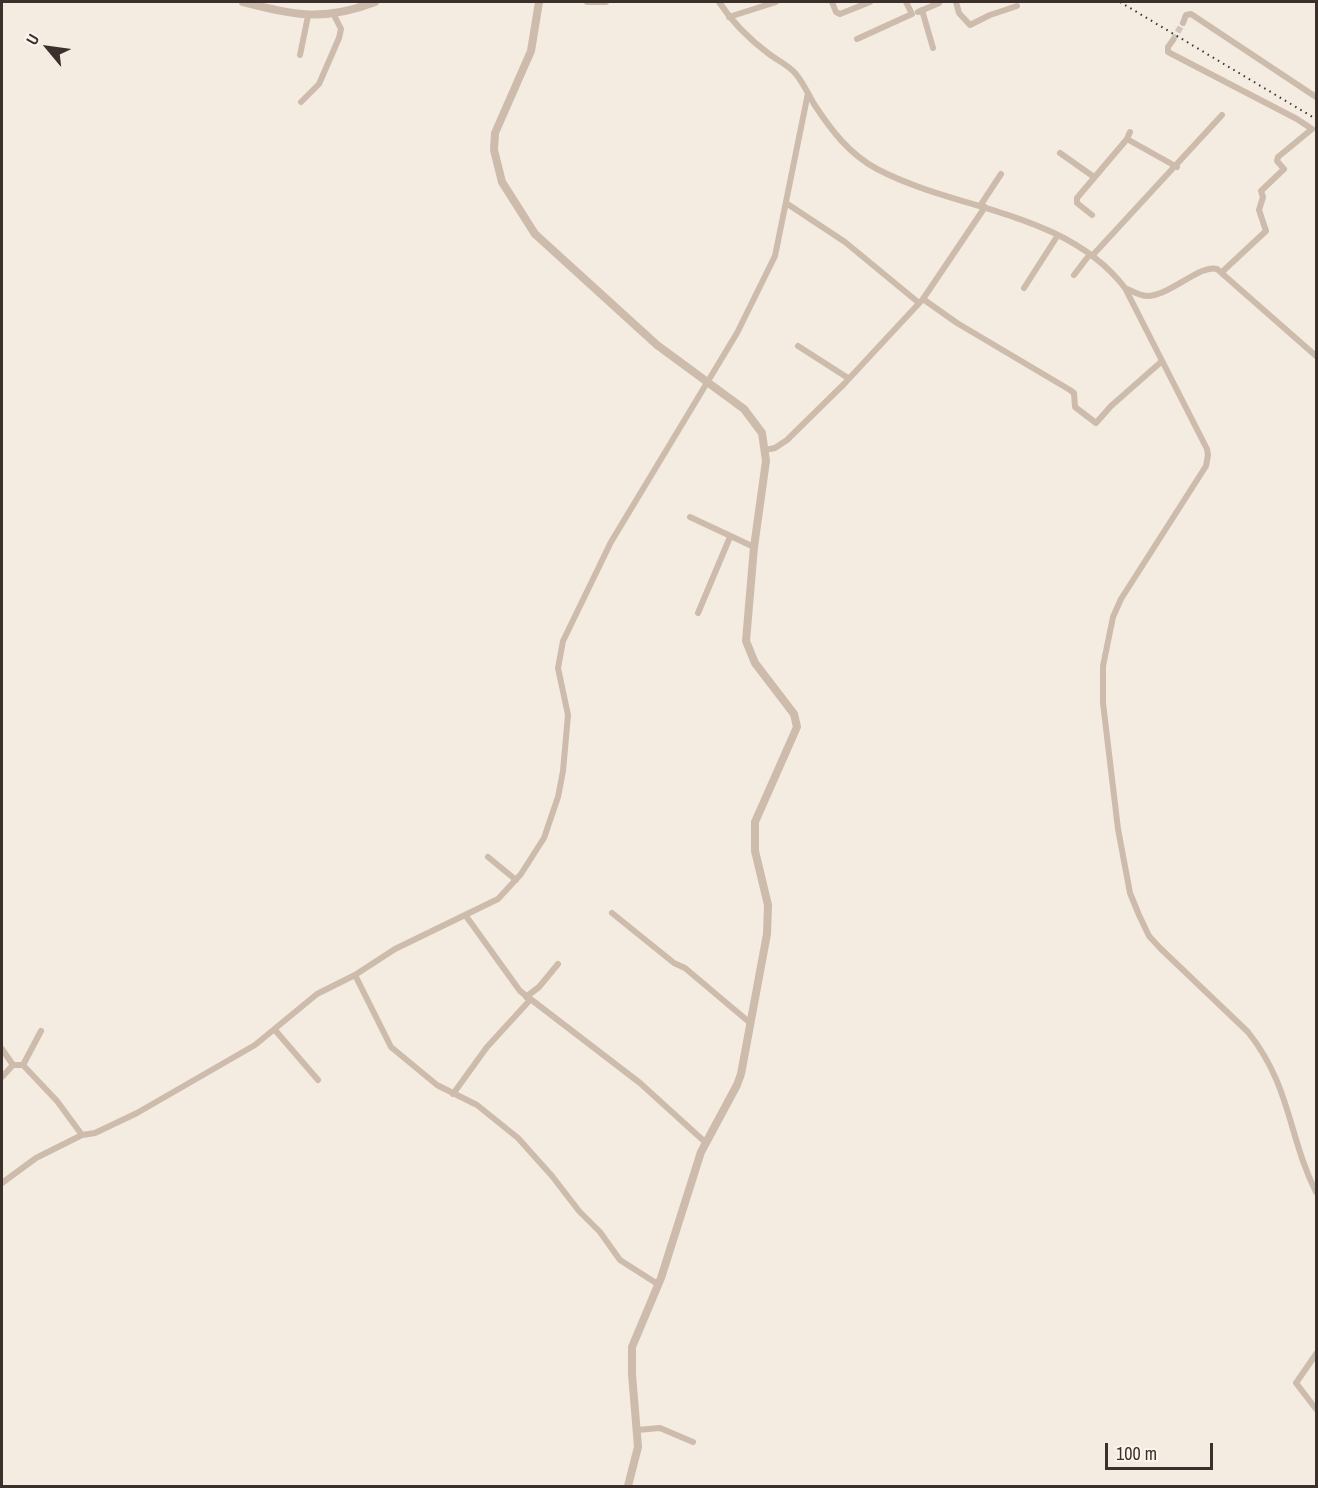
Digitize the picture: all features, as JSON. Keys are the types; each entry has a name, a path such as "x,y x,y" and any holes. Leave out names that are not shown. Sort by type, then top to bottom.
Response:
{"street":[{"path":"243,2 265,4 308,16 334,15 375,2"},
{"path":"539,2 531,51 495,133 494,150 502,182 535,234 650,339 751,417 762,433 765,450 754,547 747,641 755,663 794,714 797,727 756,822 755,850 768,915 766,943 749,1022 744,1059 737,1085 705,1142 693,1173 661,1278 656,1283 631,1356 638,1447 630,1486"},
{"path":"587,2 606,2"},
{"path":"719,2 729,17 756,44 793,71 832,131 874,167 916,187 983,206 1058,235 1091,255 1116,275 1125,288 1208,455 1206,466 1121,599 1109,631 1103,666 1103,703 1113,798 1130,893 1149,936 1248,1032 1262,1050 1284,1092 1317,1192"},
{"path":"729,17 776,2"},
{"path":"832,2 836,12 840,14 870,2"},
{"path":"906,2 912,14"},
{"path":"956,2 959,13 970,25 1017,6"},
{"path":"857,39 939,3"},
{"path":"921,10 933,48"},
{"path":"1183,23 1186,15 1191,14 1317,97"},
{"path":"301,102 319,84 339,38 341,28 334,15"},
{"path":"300,55 308,16"},
{"path":"1173,40 1168,47 1168,52 1312,129 1278,157 1277,161 1284,169 1261,191 1263,197 1259,210 1266,231 1222,272"},
{"path":"2,1184 28,1163 82,1135 95,1133 137,1113 255,1045 317,994 355,975 395,949 498,899 516,880 544,838 558,797 568,729 566,698 558,668 564,641 611,542 737,333 775,256 808,93"},
{"path":"1074,275 1222,115"},
{"path":"1092,215 1076,201 1128,135 1177,166"},
{"path":"1060,153 1094,177"},
{"path":"765,450 781,445 921,301 983,206 1001,174"},
{"path":"786,203 845,242 921,301 1070,390 1074,393 1075,407 1096,423 1111,406 1161,362"},
{"path":"1024,288 1058,235"},
{"path":"1125,288 1143,296 1152,296 1179,286 1211,267 1222,272 1317,356"},
{"path":"798,346 848,378"},
{"path":"690,517 754,547"},
{"path":"698,613 730,537"},
{"path":"488,857 516,880"},
{"path":"612,913 674,963 685,968 749,1022"},
{"path":"466,916 528,998 640,1083 705,1142"},
{"path":"453,1094 487,1047 558,964"},
{"path":"355,975 391,1047 418,1071 453,1094 477,1105 518,1138 579,1211 600,1232 625,1266 656,1283"},
{"path":"275,1030 318,1080"},
{"path":"23,1065 40,1031"},
{"path":"2,1048 14,1065"},
{"path":"2,1077 14,1065 23,1065 57,1101 82,1135"},
{"path":"1317,1354 1296,1383 1317,1410"},
{"path":"637,1430 660,1428 693,1442"}],"tunnel":[{"path":"1173,40 1183,23"}],"railway":[{"path":"1120,2 1316,119"}]}
